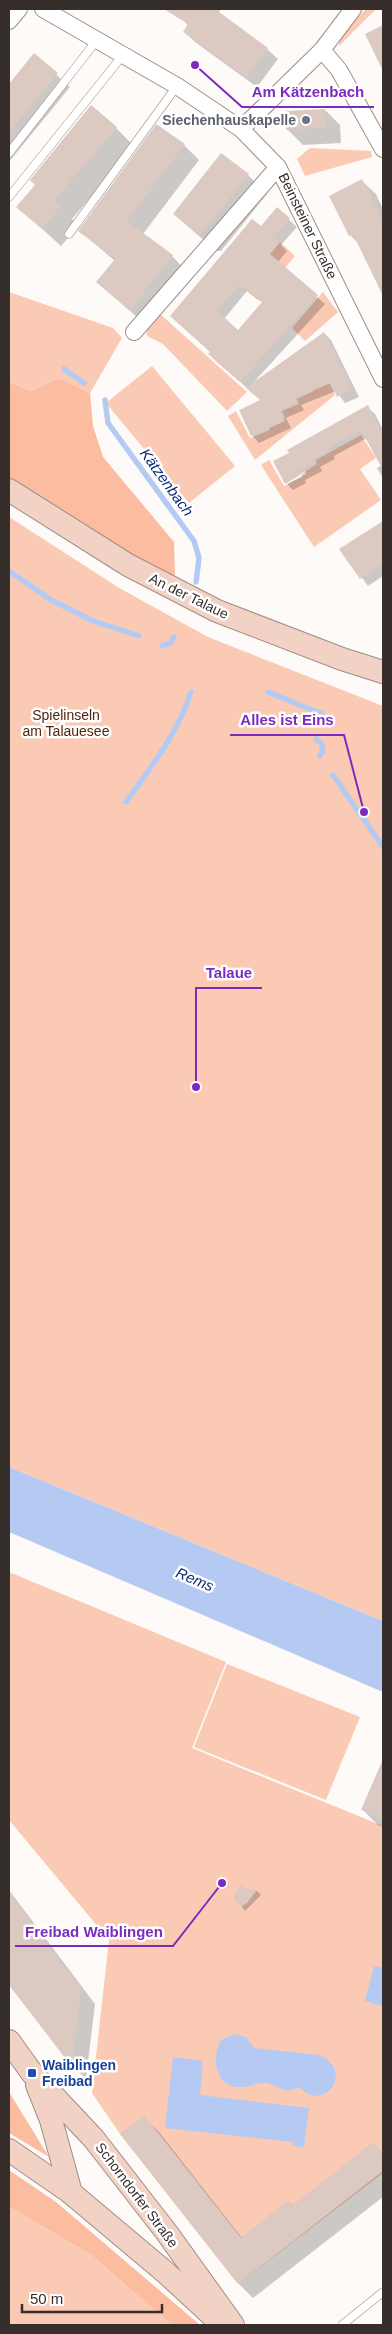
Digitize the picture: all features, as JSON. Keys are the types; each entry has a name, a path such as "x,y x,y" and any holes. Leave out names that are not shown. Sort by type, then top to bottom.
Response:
{"street":[{"path":"9,21 19,9"},
{"name":"Beinsteiner Straße","path":"43,9 178,86 241,129 278,167 383,379"},
{"path":"241,129 322,50 354,9"},
{"path":"322,50 339,70 383,149"},
{"path":"134,332 278,167"},
{"name":"An der Talaue","path":"9,490 128,565 217,611 380,672"},
{"name":"Schorndorfer Straße","path":"9,2041 32,2073 94,2139 167,2233 233,2325"},
{"name":"Schorndorfer Straße","path":"32,2073 51,2120 71,2193 165,2272 223,2325"},
{"path":"9,2150 71,2193"}],"lane":[{"path":"9,153 96,40"},
{"path":"9,197 123,55"},
{"path":"69,234 178,86"},
{"path":"342,2325 383,2292"}],"green space":[{"path":"366,9 376,9 339,46 340,36"},
{"path":"310,148 371,151 372,157 305,176 297,159"},
{"path":"280,242 295,256 258,300 242,287"},
{"path":"9,292 113,328 122,338 90,393 59,378 31,391 9,382"},
{"path":"323,292 338,312 305,341 292,328"},
{"path":"159,313 247,392 227,411 163,344 147,336 146,328"},
{"path":"152,366 235,466 189,503 106,403"},
{"path":"327,378 335,395 255,460 228,416 236,411 250,438 270,430 269,424 285,418 282,411 299,404 297,399 314,391 312,385"},
{"path":"361,435 376,458 360,469 381,500 314,547 261,465 269,460 284,486 302,477 301,474 317,464 316,460"},
{"name":"Spielinseln am Talauesee","path":"9,517 121,589 208,637 383,706 383,1621 9,1467"},
{"path":"9,1572 226,1662 192,1748 383,1826 383,2173 238,2284 120,2134 92,2093 109,1940 9,1820"},
{"path":"227,1664 360,1717 326,1800 194,1747"},
{"path":"9,2207 90,2254 172,2325 9,2325"}],"shaded area":[{"path":"59,378 90,393 93,426 103,457 174,542 175,578 116,546 9,478 9,382 31,391"},
{"path":"9,2092 49,2157 9,2133"},
{"path":"9,2170 56,2202 200,2325 172,2325 90,2254 9,2207"}],"water":[{"name":"Rems","path":"9,1467 383,1621 383,1692 9,1532"},
{"path":"374,1966 383,1968 383,2006 365,2001"},
{"path":"234,2034 246,2037 254,2048 319,2055 330,2062 335,2070 336,2079 333,2087 327,2093 319,2096 309,2094 299,2087 285,2090 271,2084 259,2083 238,2087 224,2082 217,2070 216,2054 221,2040"},
{"path":"173,2057 203,2061 200,2095 309,2108 304,2147 293,2146 293,2142 165,2128"}],"building":[{"path":"164,9 215,9 268,48 247,78 183,32 188,24"},
{"path":"383,25 383,71 365,34"},
{"path":"34,53 58,73 9,133 9,84"},
{"path":"91,105 117,127 54,201 61,206 42,229 16,207 35,185 30,180"},
{"name":"Siechenhauskapelle","path":"325,109 326,128 286,130 286,111"},
{"path":"156,124 185,144 127,221 173,255 130,311 96,282 115,259 78,231"},
{"path":"221,153 249,174 202,233 197,233 173,214"},
{"path":"362,179 383,220 383,296 353,234 349,236 329,196"},
{"path":"277,207 290,218 274,237 280,242 270,254 318,295 240,382 208,354 210,352 170,316 252,219 261,226","holes":["239,285 262,302 238,330 217,311"]},
{"path":"324,332 353,389 337,397 331,383 295,398 297,403 280,411 285,421 251,436 239,410 260,400 246,388"},
{"path":"368,405 383,434 383,470 361,430 328,449 329,451 313,460 315,463 298,472 300,475 285,484 273,461 289,453 287,450"},
{"path":"383,521 383,564 360,579 339,549"},
{"path":"383,1759 383,1819 361,1810"},
{"path":"242,1885 246,1889 257,1890 247,1903 240,1907 234,1899 235,1892"},
{"path":"9,1892 81,1989 72,2067 9,1985"},
{"path":"144,2115 241,2238 288,2200 292,2206 373,2142 383,2155 383,2171 238,2284 120,2134"}],"waterway":[{"name":"Kätzenbach","path":"64,369 84,383"},
{"name":"Kätzenbach","path":"105,400 108,423 194,541 199,558 196,582"},
{"name":"Kätzenbach","path":"9,571 51,600 93,621 139,636"},
{"name":"Kätzenbach","path":"162,646 170,643 174,637"},
{"path":"126,802 171,736 186,707 191,692"},
{"path":"268,692 322,714"},
{"path":"316,739 321,743 323,750 320,756"},
{"path":"333,775 383,847"}],"place":[{"name":"Am Kätzenbach","path":"195,65"},
{"name":"Siechenhauskapelle","path":"306,120"},
{"name":"Alles ist Eins","path":"364,812"},
{"name":"Talaue","path":"196,1087"},
{"name":"Freibad Waiblingen","path":"222,1883"},
{"name":"Waiblingen Freibad","path":"32,2073"}]}
